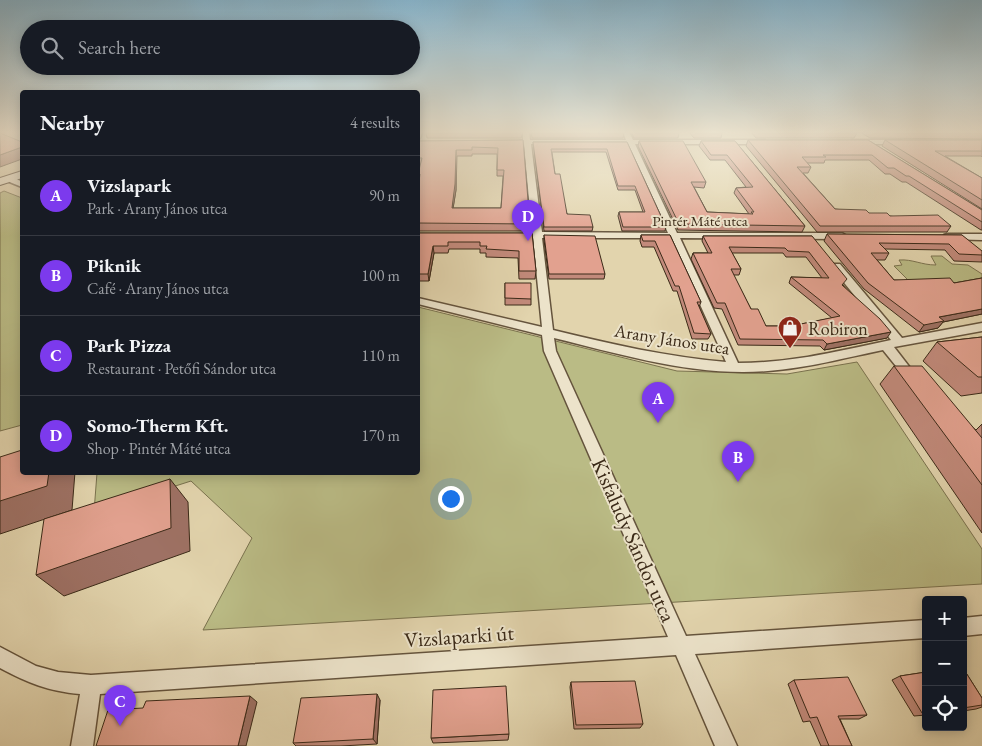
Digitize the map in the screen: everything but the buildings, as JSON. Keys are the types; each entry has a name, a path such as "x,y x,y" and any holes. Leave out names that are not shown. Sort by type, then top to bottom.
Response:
{"street":[{"name":"Kisfaludy Sándor utca","path":"530,167 550,351 726,746"},
{"path":"642,167 734,367"},
{"path":"5,181 20,175"},
{"path":"5,181 20,185"},
{"name":"Pintér Máté utca","path":"519,235 849,236"},
{"path":"934,236 982,237"},
{"path":"830,258 892,343 922,390"},
{"name":"Arany János utca","path":"420,301 663,359 734,367 766,367 809,362 892,343 982,327"},
{"path":"967,627 982,626"},
{"name":"Vizslaparki út","path":"0,657 33,675 58,682 91,685 922,629"},
{"path":"82,746 91,685"}],"green space":[{"path":"4,191 20,197 20,426 0,431 0,193"},
{"path":"931,256 942,256 952,264 968,265 982,274 982,280 969,283 909,281 894,266 902,265 899,260 936,265"},
{"path":"420,307 677,371 787,374 857,362 982,549 982,584 203,630 252,538 191,481 94,512 97,475 420,475"}],"place":[{"name":"Somo-Therm Kft.","path":"528,241"},
{"name":"Robiron","path":"790,349"},
{"name":"Vizslapark","path":"658,423"},
{"name":"Piknik","path":"738,482"},
{"name":"Park Pizza","path":"120,726"}]}
